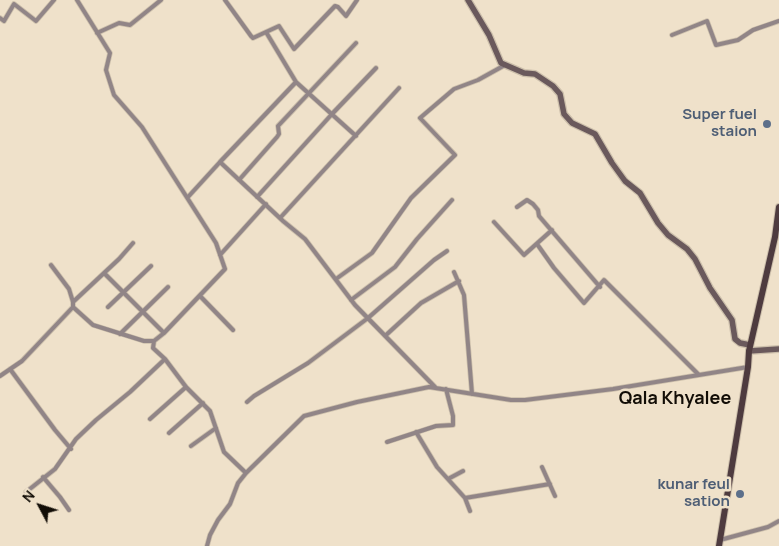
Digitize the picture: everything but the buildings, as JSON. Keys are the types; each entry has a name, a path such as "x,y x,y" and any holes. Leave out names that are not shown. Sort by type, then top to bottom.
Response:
{"main road":[{"path":"719,543 750,348 775,237 779,208"}],"street":[{"path":"0,18 4,21 14,4 36,21 54,0"},
{"path":"73,308 93,325 144,341 154,341 164,333 225,269 216,243 188,197 142,127 114,95 106,70 110,53 77,0"},
{"path":"98,34 119,23 130,25 161,0"},
{"path":"226,0 253,38 279,26 293,49 296,49 335,6 346,16 357,0"},
{"path":"468,0 489,35 501,63 524,73 535,74 553,86 560,94 564,114 572,123 595,134 612,163 626,181 640,193 658,223 668,235 687,249 695,259 710,288 732,320 735,339 750,348 771,351 779,349"},
{"path":"672,35 707,21 716,45 738,40 753,30 779,21"},
{"path":"266,32 296,82 356,136"},
{"path":"239,180 277,137 279,133 278,126 356,43"},
{"path":"336,279 372,253 411,198 455,155 420,118 454,89 478,80 505,65"},
{"path":"257,197 376,68"},
{"path":"188,197 296,82"},
{"path":"280,218 399,88"},
{"path":"220,162 305,239 351,300 435,388"},
{"path":"351,300 396,267 417,239 452,200"},
{"path":"517,207 527,200 533,204 538,210 539,216 600,287"},
{"path":"220,255 266,204"},
{"path":"494,222 524,255 552,230"},
{"path":"73,302 133,243"},
{"path":"537,244 554,268 584,303 600,287 604,280 698,374"},
{"path":"247,402 308,363 368,318 446,251"},
{"path":"0,376 22,361 73,308 69,289 51,265"},
{"path":"108,307 151,266"},
{"path":"454,272 464,295 472,394"},
{"path":"104,273 164,333"},
{"path":"385,336 421,303 459,281"},
{"path":"120,334 168,287"},
{"path":"200,296 233,330"},
{"path":"154,341 153,348 165,359 186,387 210,411 224,452 246,473"},
{"path":"26,492 55,469 76,439 165,359"},
{"path":"207,546 210,535 230,504 238,483 304,416 357,402 430,387 511,400 545,398 748,367"},
{"path":"10,369 54,430 71,448"},
{"path":"150,420 186,387"},
{"path":"387,442 436,426 454,424 446,389"},
{"path":"169,433 203,403"},
{"path":"191,446 216,428"},
{"path":"416,432 433,461 466,498 470,511"},
{"path":"542,467 556,496"},
{"path":"448,479 463,471"},
{"path":"43,477 69,510"},
{"path":"466,498 550,484"},
{"path":"719,543 768,527 779,521"}],"place":[{"name":"Super fuel staion","path":"767,124"},
{"name":"kunar feul sation","path":"740,494"}],"district":[{"name":"Qala Khyalee","path":"675,399"}]}
